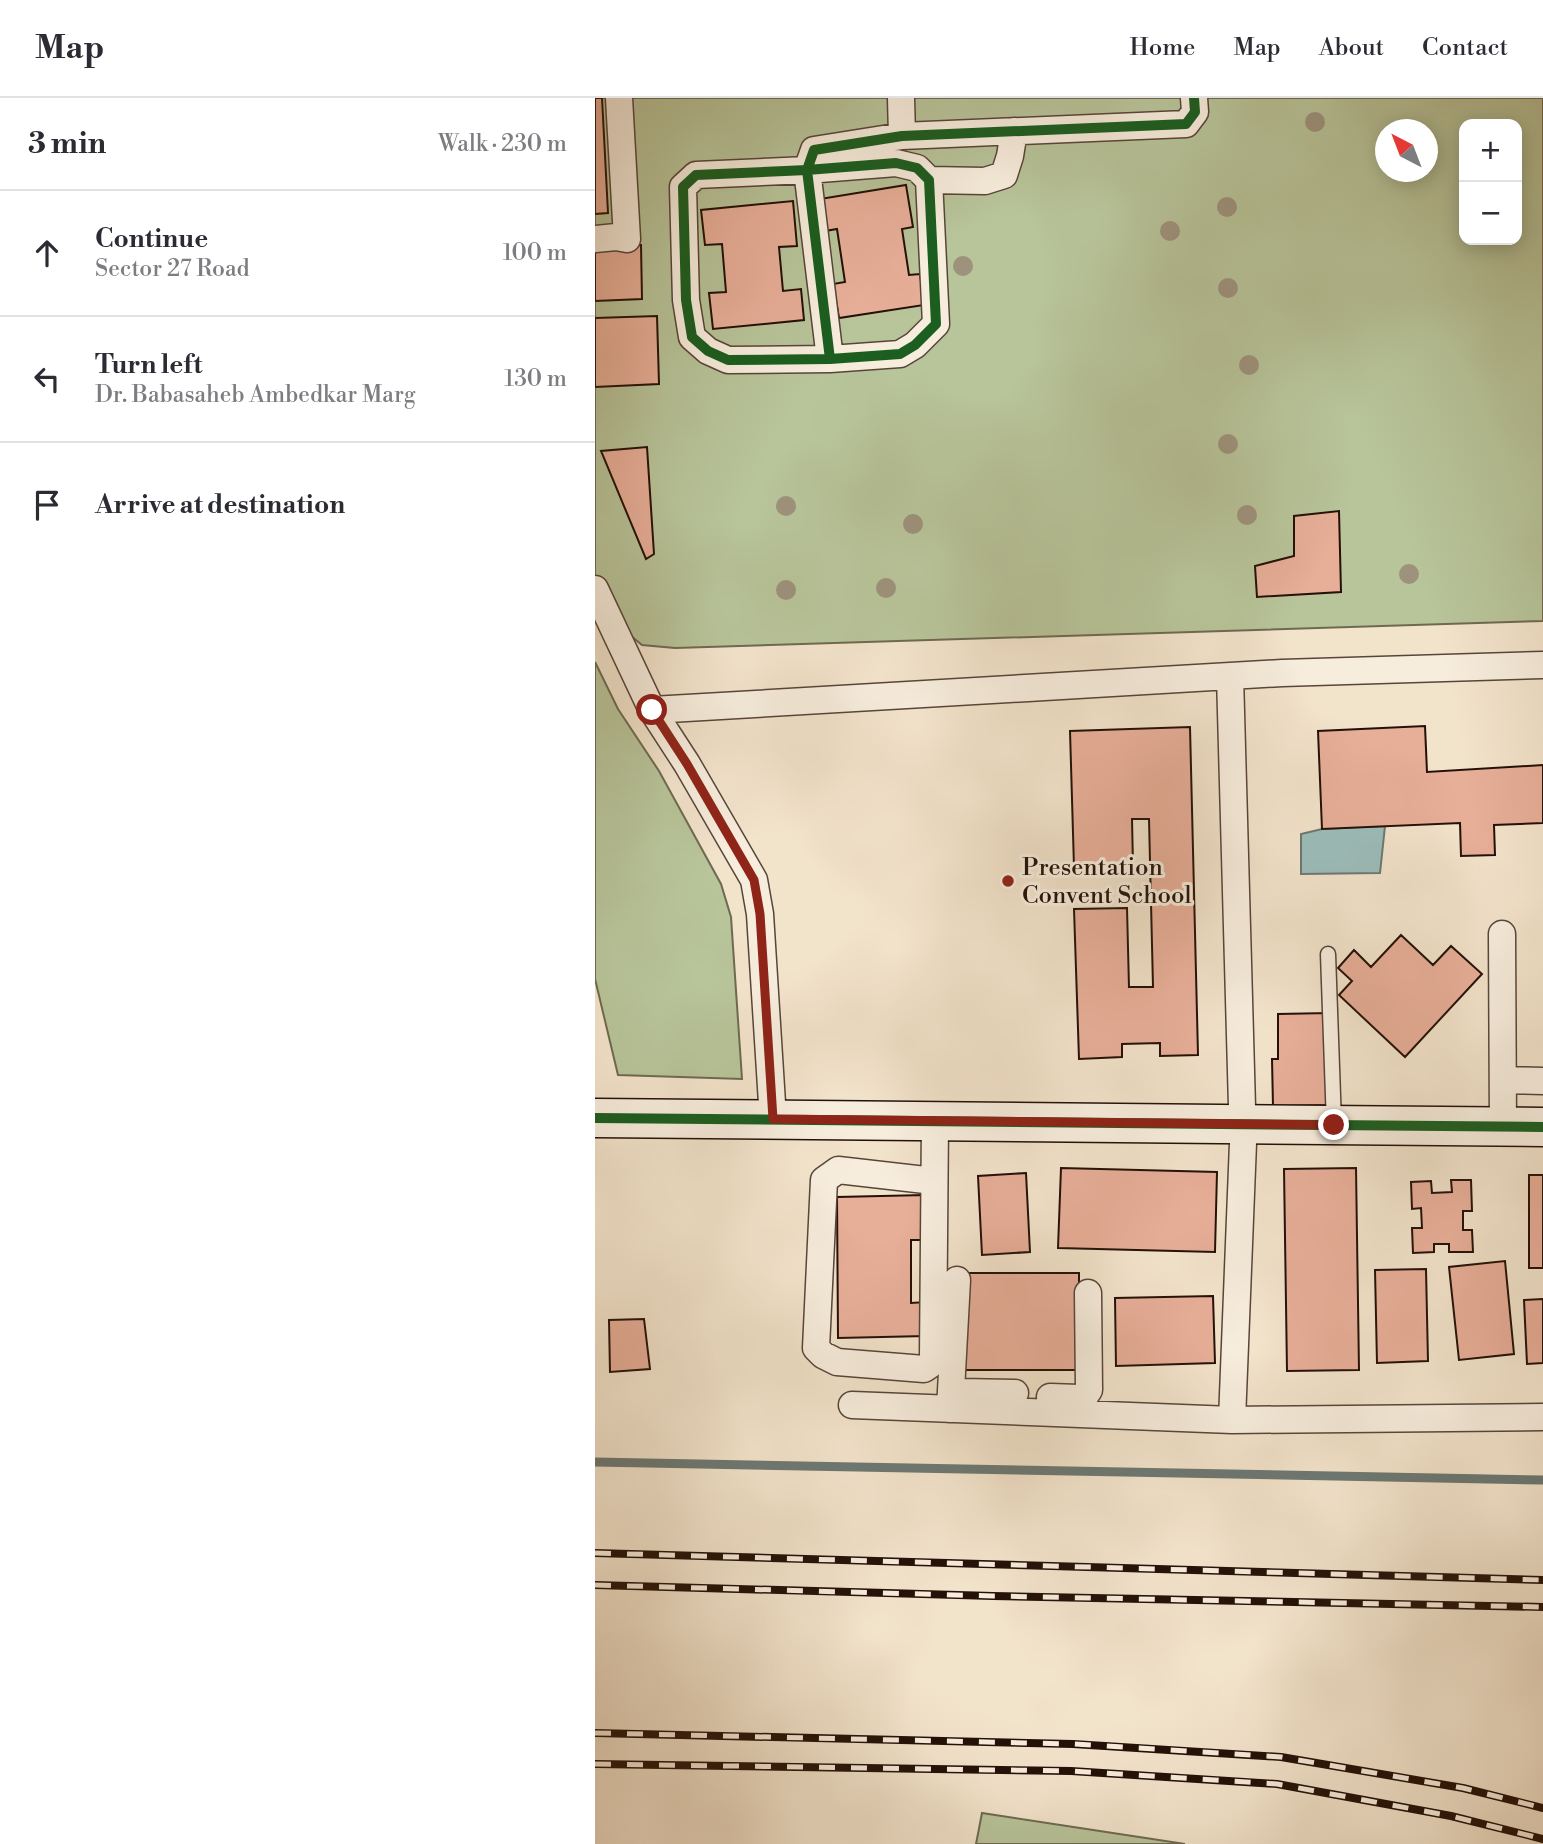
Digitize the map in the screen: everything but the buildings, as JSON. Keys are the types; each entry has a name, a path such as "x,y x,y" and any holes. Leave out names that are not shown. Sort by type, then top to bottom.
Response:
{"street":[{"path":"595,239 627,239 619,98"},
{"path":"901,98 902,136"},
{"path":"829,359 807,170 814,150 902,136 1186,124 1195,112 1194,98"},
{"path":"929,180 985,181 1004,176 1014,131"},
{"path":"896,163 918,168 929,180 936,324 915,345 900,354 829,359 728,359 708,351 692,337 686,300 683,187 696,175 896,163"},
{"path":"595,589 652,710 687,764 754,880 760,914 773,1119"},
{"path":"652,710 1282,673 1543,666"},
{"path":"1230,676 1243,1125 1232,1420"},
{"path":"1502,934 1503,1127"},
{"path":"1503,1080 1543,1080"},
{"path":"608,1119 1543,1127"},
{"path":"934,1181 838,1170 824,1180 816,1348 823,1355 837,1362 924,1368 930,1365 933,1358 935,1121"},
{"path":"951,1401 957,1280"},
{"path":"984,1401 1021,1394 1056,1406 1086,1396 1089,1391 1088,1293"},
{"path":"852,1405 984,1401 1232,1420 1543,1417"}],"lane":[{"path":"1328,954 1334,1125"}],"green space":[{"path":"595,98 1543,98 1543,621 675,648 642,645 595,606"},
{"path":"595,662 618,709 659,771 721,884 731,917 742,1079 618,1075 595,979"},
{"path":"982,1813 1185,1844 976,1844"}],"water":[{"path":"1385,826 1380,873 1301,874 1301,834 1322,829"}],"waterway":[{"path":"595,1462 1543,1480"}],"railway":[{"path":"595,1553 1543,1580"},
{"path":"595,1585 1543,1607"},
{"path":"595,1733 1073,1744 1281,1757 1463,1788 1543,1808"},
{"path":"595,1764 1071,1771 1277,1784 1451,1816 1543,1839"}],"cycle path":[{"path":"830,359 728,360 708,351 692,337 686,300 683,187 696,175 807,170 896,163 917,168 929,180 936,324 915,345 900,354 830,359 807,170 814,150 902,136 1186,124 1195,112 1194,98"},
{"path":"595,1118 1543,1127"}],"place":[{"name":"Presentation Convent School","path":"1008,881"}],"route":[{"path":"652,710 687,764 754,880 760,914 773,1119 1334,1125"}]}
